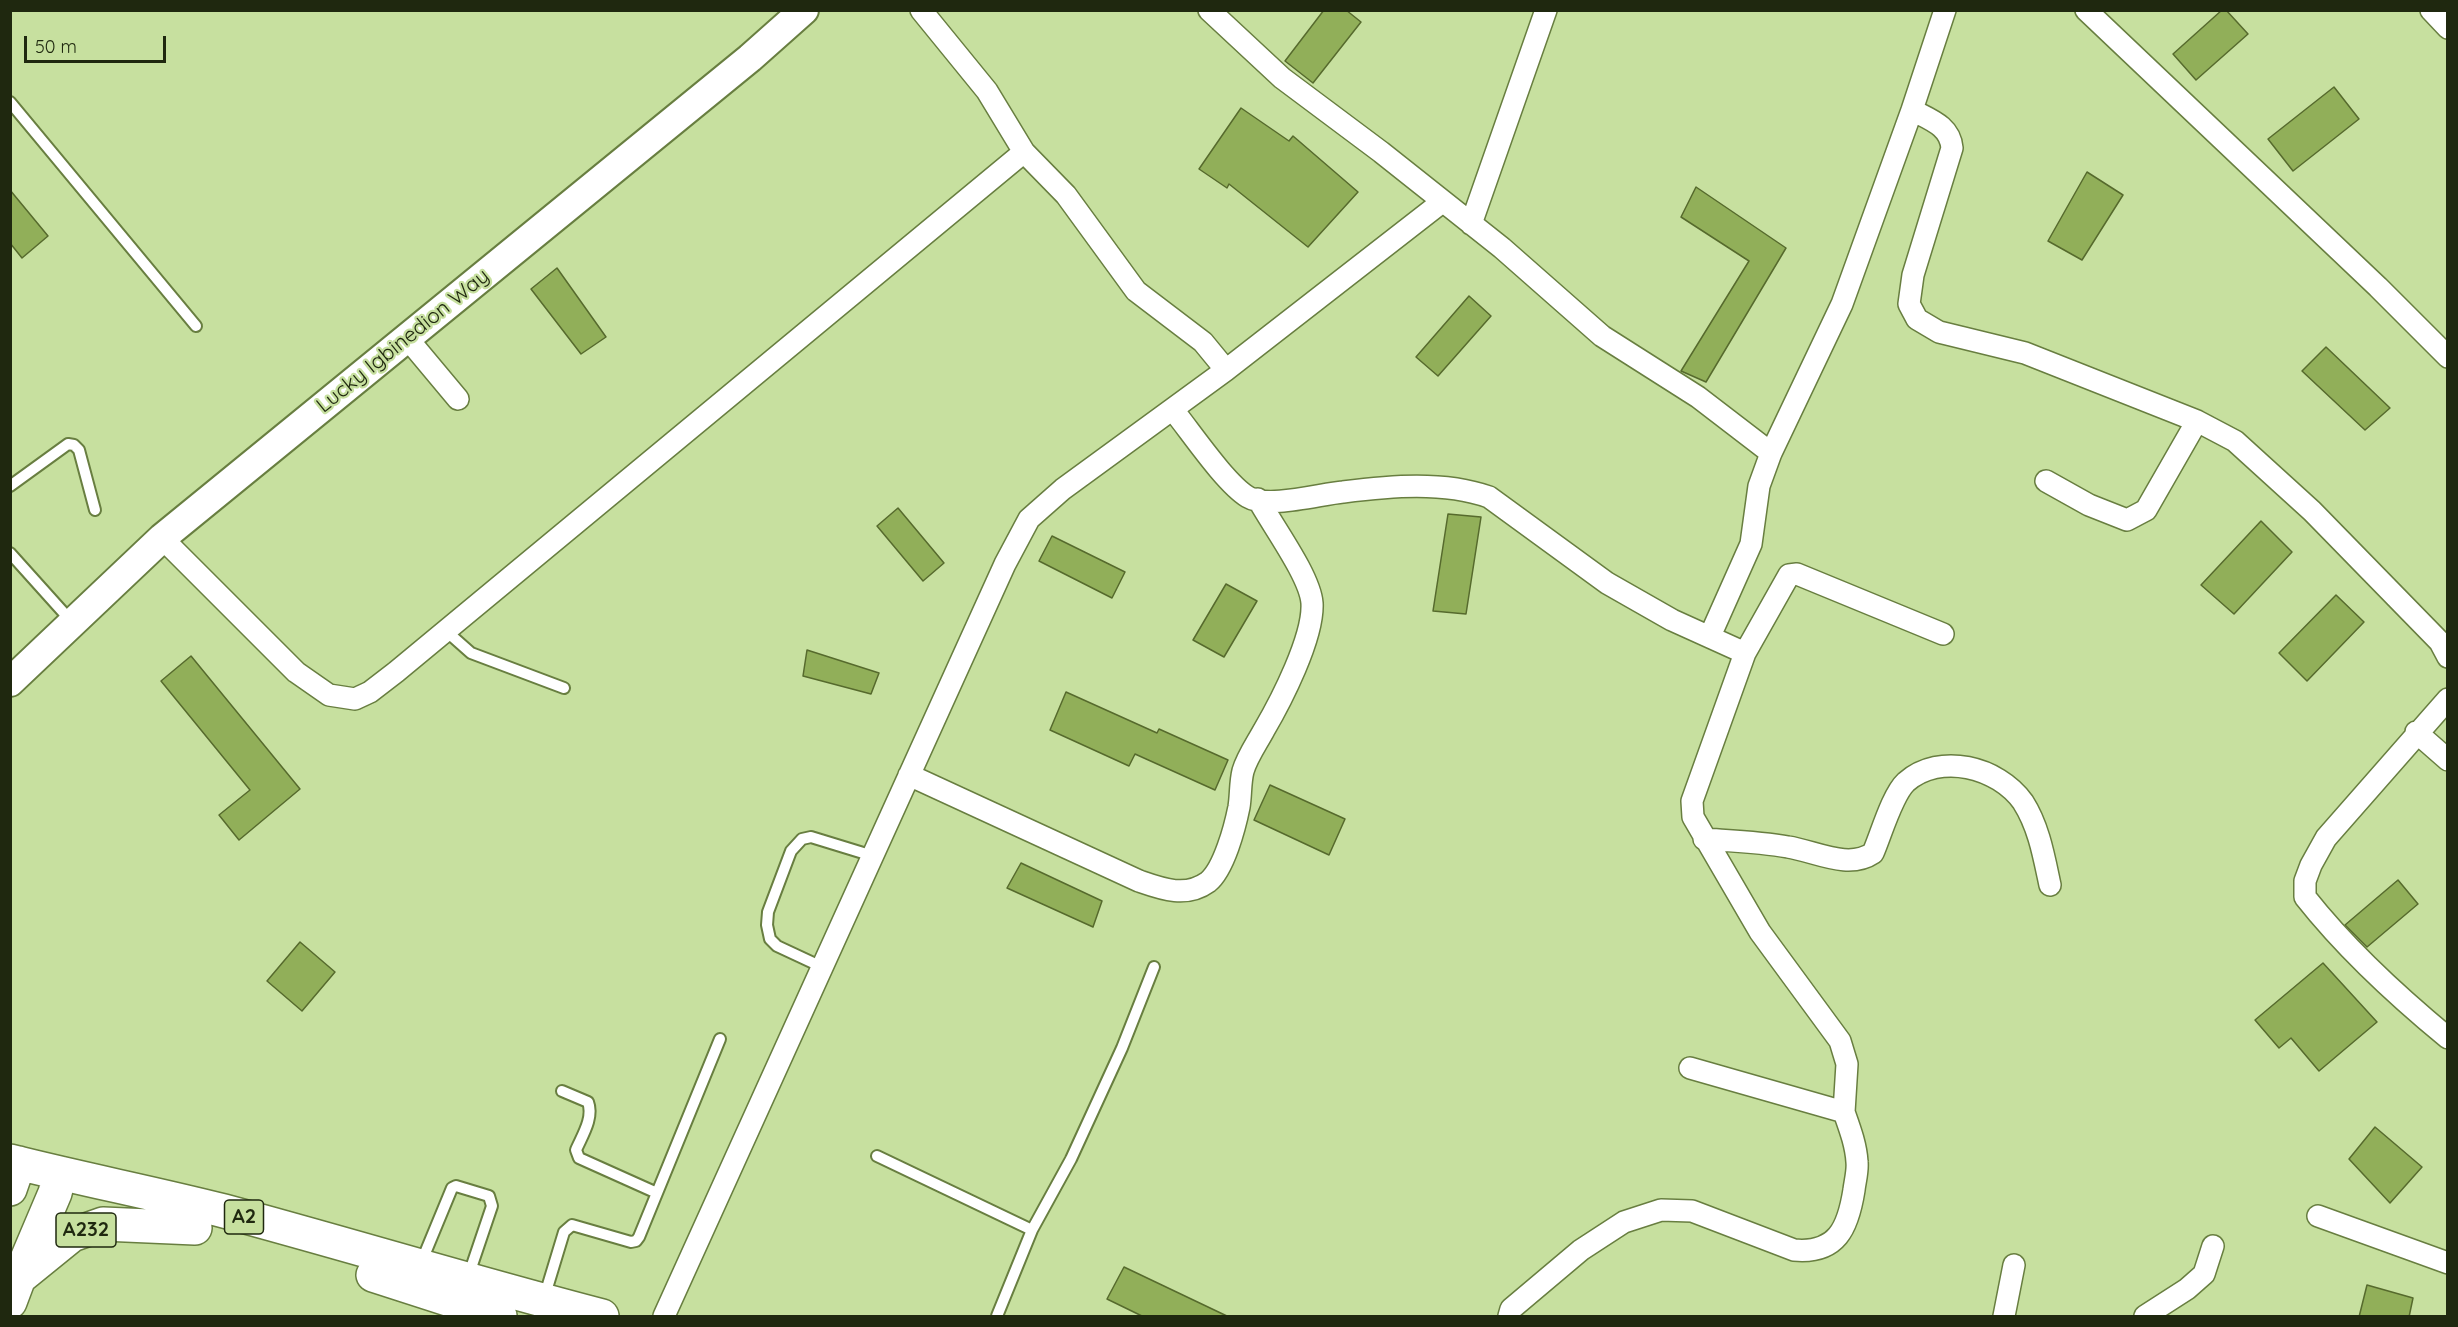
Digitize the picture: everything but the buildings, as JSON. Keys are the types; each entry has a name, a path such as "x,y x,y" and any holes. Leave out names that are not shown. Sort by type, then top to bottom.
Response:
{"highway":[{"name":"A2","path":"13,1175 220,1211 420,1266 479,1297"},
{"path":"15,1290 57,1183 195,1228"},
{"name":"A232","path":"15,1290 72,1235 103,1224 195,1228"},
{"name":"A2","path":"195,1228 363,1271 479,1297 543,1301 602,1317"}],"street":[{"name":"Lucky Igbinedion Way","path":"10,682 162,538 750,58 804,10"},
{"path":"921,10 987,91 1024,152 1065,195 1136,291 1203,342 1226,370"},
{"path":"1209,10 1282,78 1381,152 1502,248 1602,336 1698,397 1771,453"},
{"path":"1471,224 1546,10"},
{"path":"1710,636 1751,544 1759,486 1771,453 1842,304 1912,110 1945,10"},
{"path":"2086,10 2370,279 2448,357"},
{"path":"2431,10 2448,28"},
{"path":"1912,110 1944,128 1951,136 1952,148 1913,275 1909,304 1917,319 1939,332 2025,353 2197,421 2235,441 2312,511 2440,642 2448,657"},
{"path":"162,538 296,672 329,695 355,699 370,692 446,630 1024,152"},
{"path":"663,1317 1005,564 1029,519 1063,489 1226,370 1442,202"},
{"path":"407,338 459,399"},
{"path":"1173,410 1231,482 1250,498 1284,502 1343,492 1432,486 1466,489 1489,497 1607,582 1672,620 1746,653"},
{"path":"2046,481 2089,505 2127,520 2146,510 2197,421"},
{"path":"909,775 1139,881 1164,890 1183,892 1197,888 1210,880 1222,864 1239,807 1244,770 1296,666 1312,605 1308,585 1258,499"},
{"path":"1509,1317 1511,1309 1581,1250 1624,1222 1661,1210 1692,1211 1794,1250 1810,1251 1823,1248 1844,1230 1858,1164 1852,1134 1844,1112 1846,1064 1840,1041 1760,932 1704,839 1693,817 1692,801 1746,653 1789,575 1797,574 1943,634"},
{"path":"2448,699 2416,732 2326,838 2305,881 2305,897 2336,933 2415,1011 2448,1038"},
{"path":"2416,732 2448,760"},
{"path":"1704,839 1789,847 1832,859 1865,859 1873,853 1904,784 1923,770 1954,764 1983,772 2008,786 2023,803 2042,843 2050,885"},
{"path":"1690,1068 1844,1112"},
{"path":"2318,1216 2448,1263"},
{"path":"2145,1317 2187,1289 2204,1274 2213,1246"},
{"path":"2004,1317 2014,1265"}],"lane":[{"path":"10,102 196,326"},
{"path":"10,486 68,444 74,445 79,450 95,510"},
{"path":"10,553 72,623"},
{"path":"446,630 471,653 564,688"},
{"path":"822,967 777,946 770,939 767,925 768,912 791,851 802,839 811,837 873,856"},
{"path":"997,1317 1032,1230 1071,1159 1122,1048 1154,967"},
{"path":"543,1301 564,1232 568,1227 572,1225 631,1242 636,1241 720,1039"},
{"path":"562,1091 588,1102 591,1108 576,1150 579,1158 657,1193"},
{"path":"877,1156 1032,1230"},
{"path":"420,1266 452,1188 456,1186 489,1196 492,1206 479,1297"}]}
